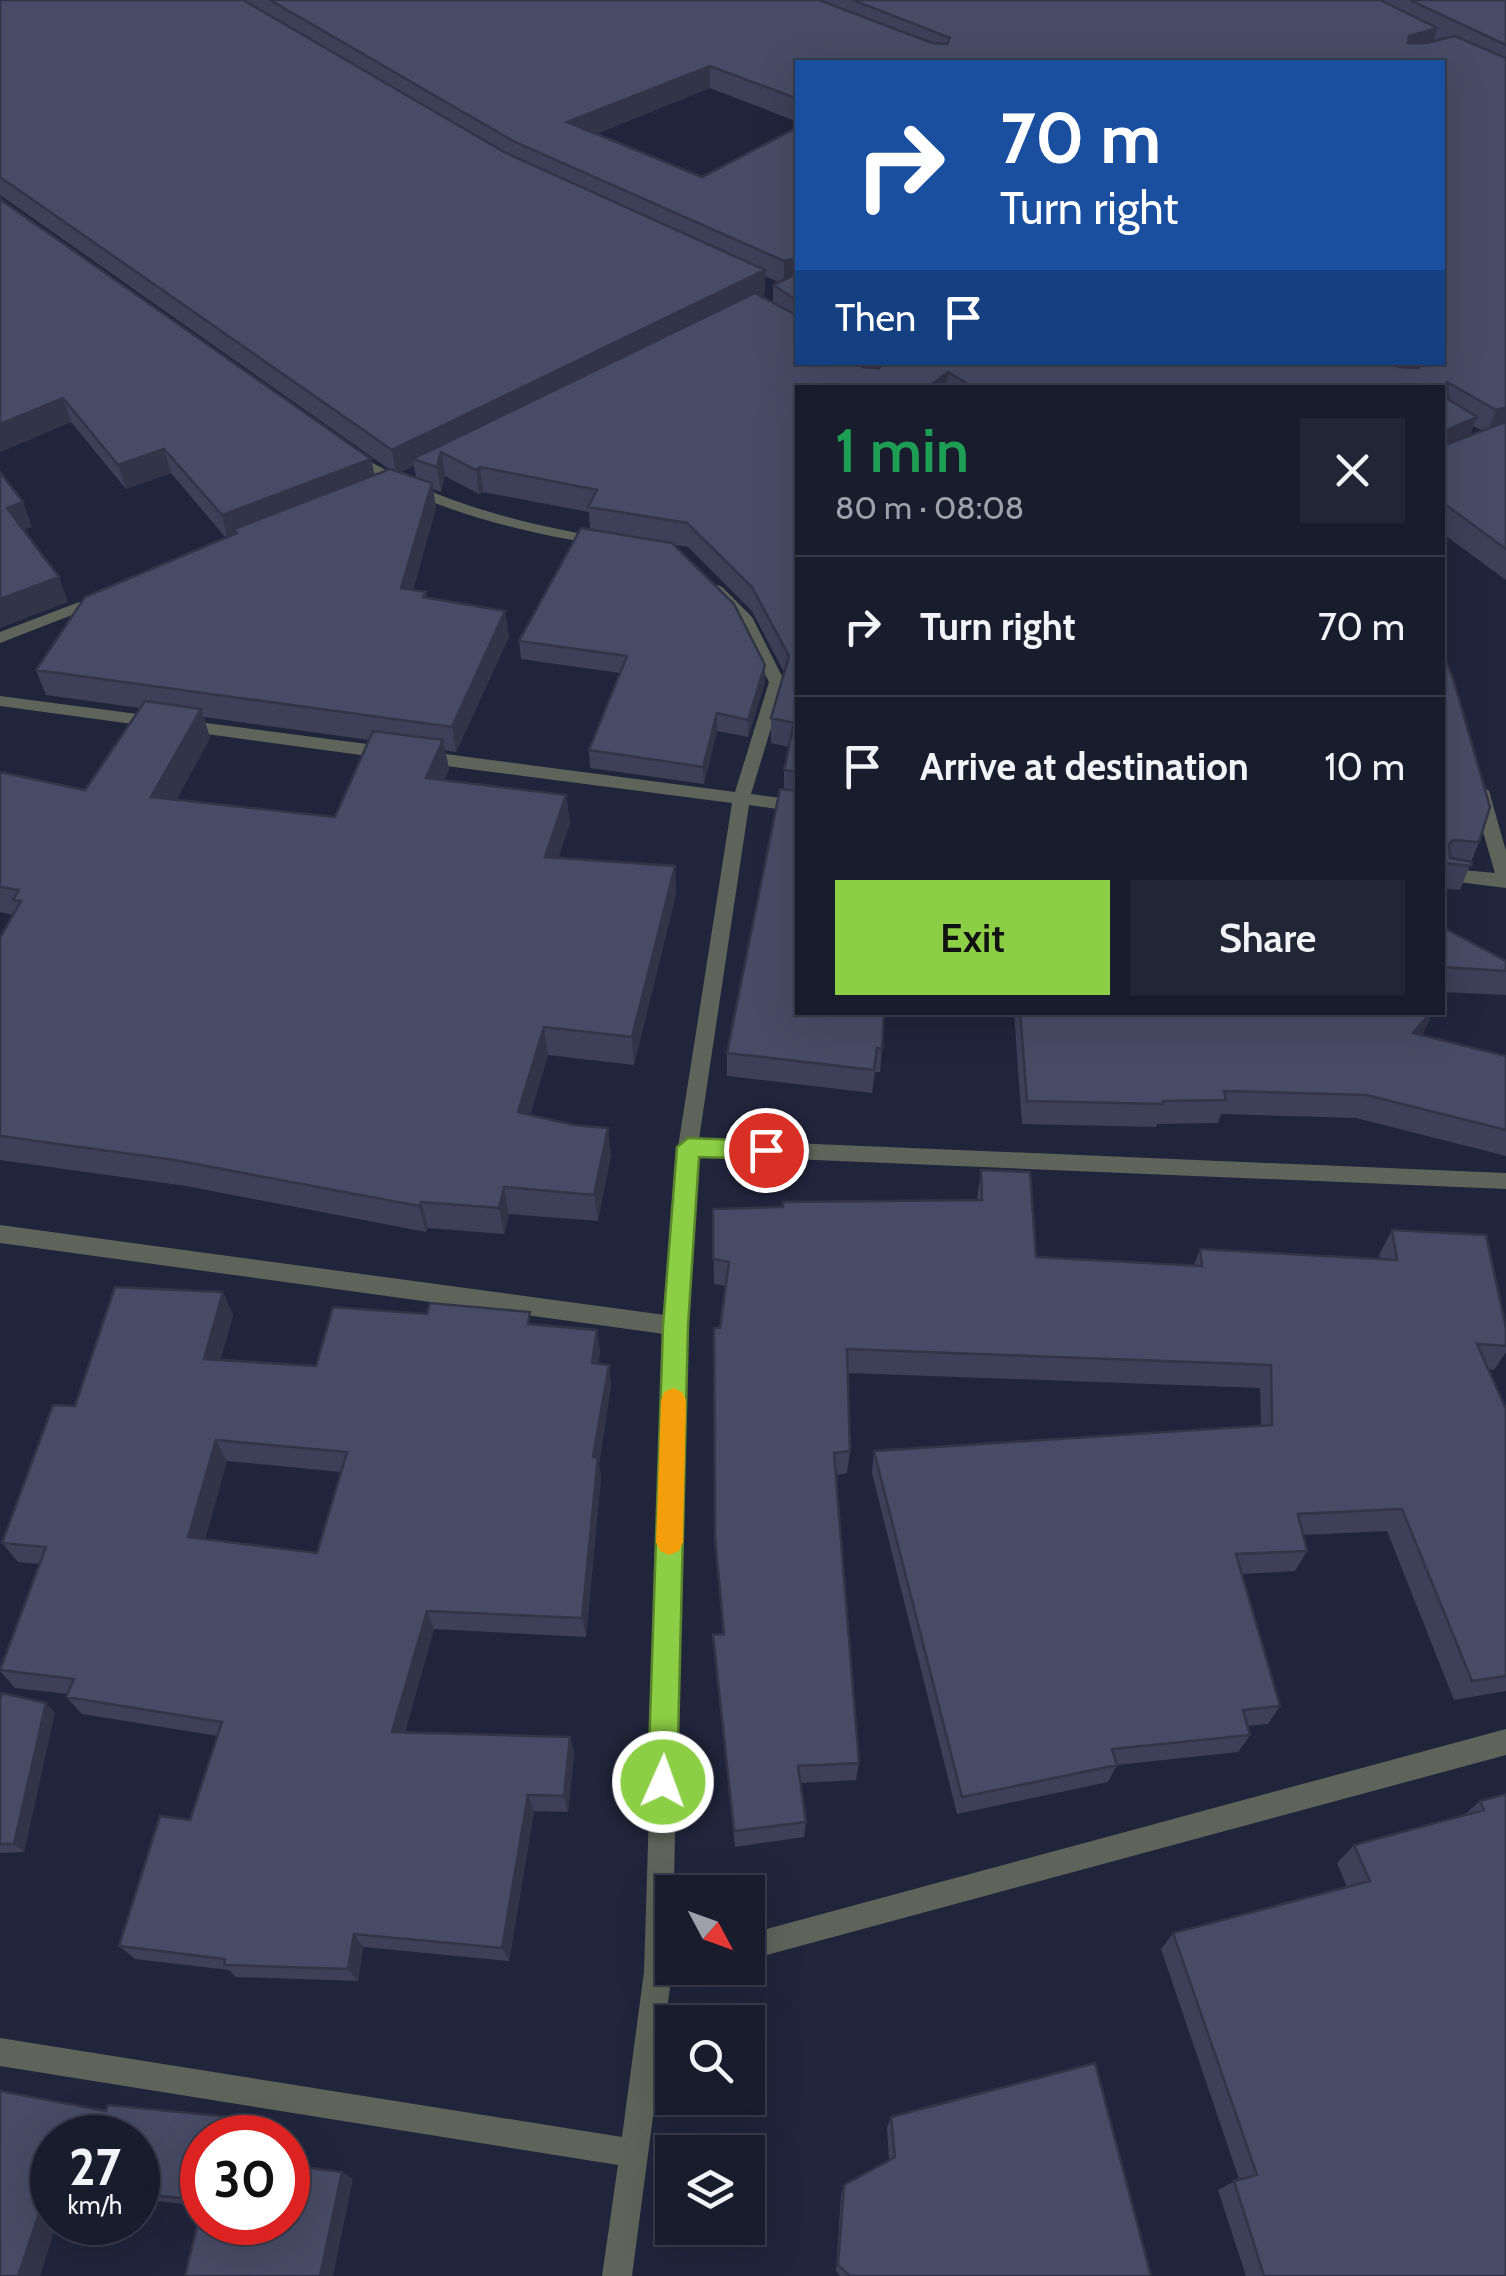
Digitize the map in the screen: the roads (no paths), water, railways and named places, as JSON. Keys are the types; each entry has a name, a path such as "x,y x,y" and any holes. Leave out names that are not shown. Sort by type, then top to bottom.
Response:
{"street":[{"path":"330,442 394,485 518,528 626,544"},
{"path":"666,1875 675,1326 688,1147 741,800 777,682 744,617 706,578"},
{"path":"0,638 126,590"},
{"path":"0,701 795,806"},
{"path":"1445,874 1506,882 1474,768"},
{"path":"688,1147 1506,1181"},
{"path":"0,1234 675,1326"},
{"path":"765,1942 1506,1742"},
{"path":"617,2276 662,1985"},
{"path":"0,2052 634,2153"}]}
